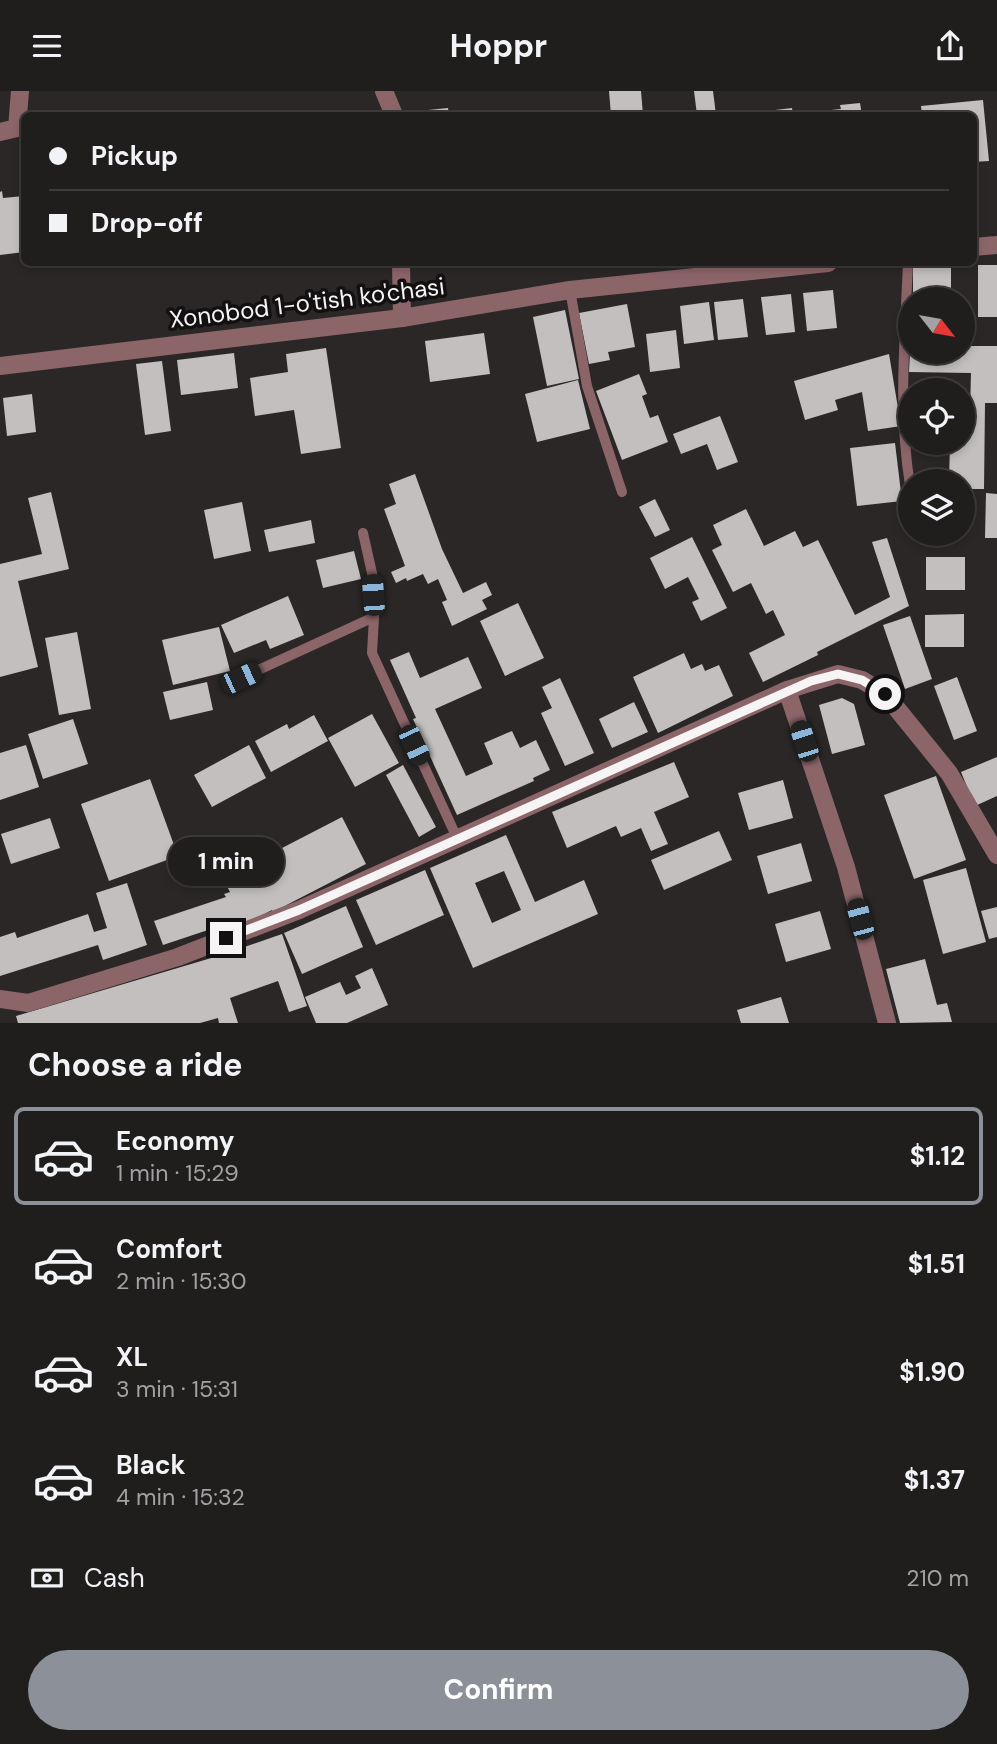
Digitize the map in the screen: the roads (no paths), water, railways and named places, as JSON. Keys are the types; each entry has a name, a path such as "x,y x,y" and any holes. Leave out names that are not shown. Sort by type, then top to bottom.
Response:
{"street":[{"path":"0,132 17,128 20,91"},
{"path":"384,91 393,112"},
{"path":"977,247 997,245"},
{"path":"401,266 402,318"},
{"name":"Xonobod 1-o'tish ko'chasi","path":"0,366 402,318 570,289 798,266"},
{"path":"0,999 28,1003 178,957 299,910 787,690 838,674 862,680 885,694 949,773 997,855"},
{"path":"787,690 846,867 887,1023"}],"lane":[{"path":"908,266 903,370 908,469"},
{"path":"570,289 587,386 622,492"},
{"path":"363,533 372,573 372,653 457,838"},
{"path":"241,678 374,617"}]}
